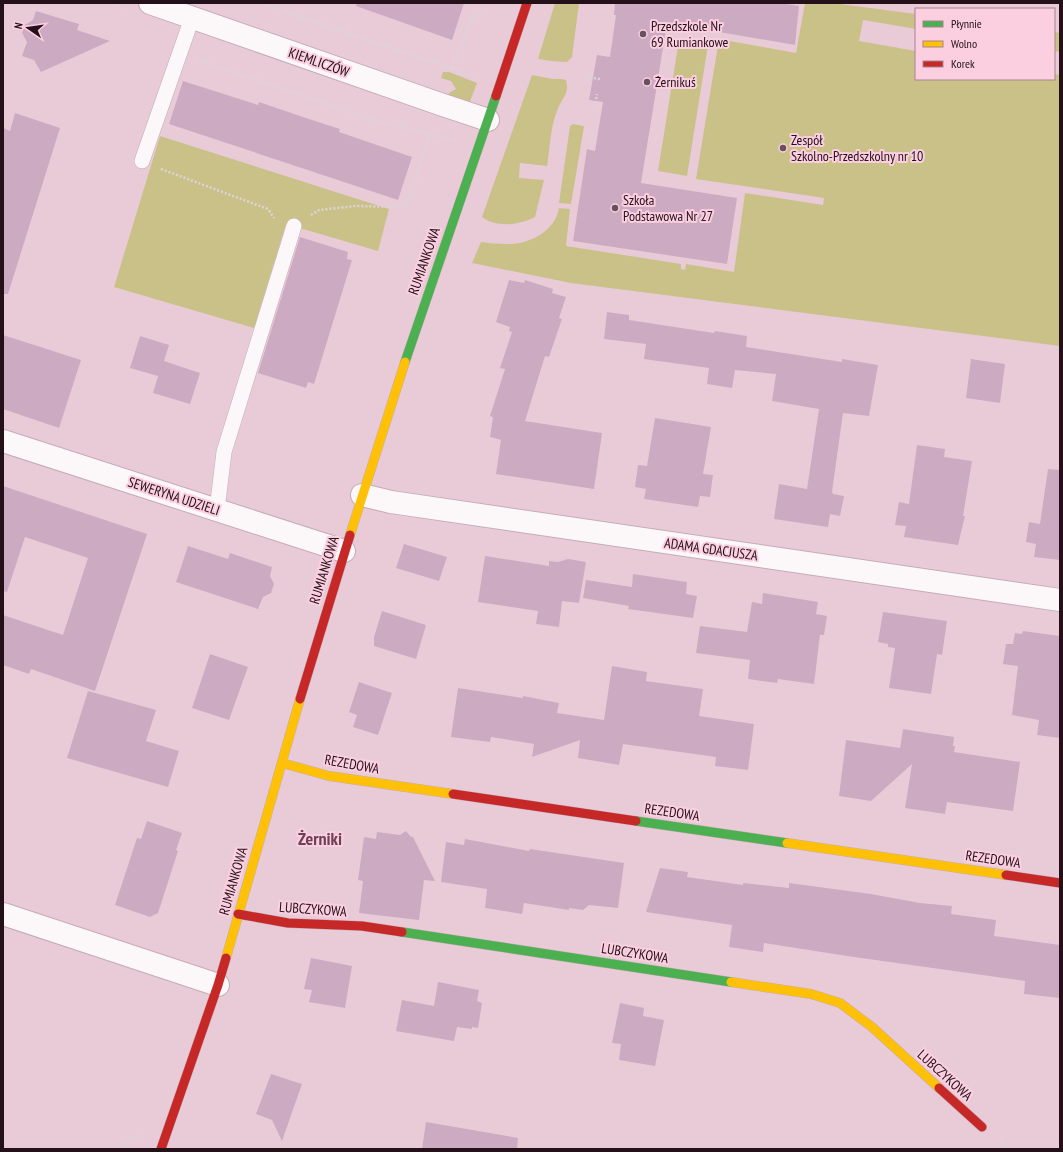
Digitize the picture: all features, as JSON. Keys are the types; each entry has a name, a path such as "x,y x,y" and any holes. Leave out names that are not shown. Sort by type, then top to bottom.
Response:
{"street":[{"name":"KIEMLICZÓW","path":"150,3 488,120"},
{"name":"RUMIANKOWA","path":"161,1149 218,985 344,551 411,342 527,3"},
{"name":"SEWERYNA UDZIELI","path":"3,441 344,551"},
{"name":"ADAMA GDACJUSZA","path":"362,495 391,502 1060,600"},
{"name":"REZEDOWA","path":"282,763 329,776 1060,883"},
{"path":"3,914 218,985"},
{"name":"LUBCZYKOWA","path":"238,914 288,923 362,926 811,994 840,1003 872,1027 982,1127"}],"lane":[{"path":"142,161 192,18"},
{"path":"217,510 224,452 292,233"}],"path":[{"path":"111,3 115,4"},
{"path":"260,3 480,78"},
{"path":"452,68 473,18 486,11 488,3"},
{"path":"142,161 268,209 292,233 319,210 356,206 399,207 410,198 429,135 369,119 195,58"},
{"path":"586,77 600,80"},
{"path":"595,107 597,94"},
{"path":"590,150 593,127"}],"shaded area":[{"path":"555,3 579,3 572,57 567,62 538,59"},
{"name":"Zespół Szkolno-Przedszkolny nr 10","path":"805,3 832,3 915,14 915,29 863,20 859,41 915,51 915,80 1055,80 1055,74 1060,75 1060,346 571,283 472,263 481,242 514,244 531,239 546,230 552,224 559,208 570,209 566,246 681,264 681,269 685,270 686,264 734,272 745,193 823,205 824,198 696,179 719,39 796,53"},
{"path":"1055,32 1060,33 1060,52 1055,51"},
{"path":"679,40 708,45 687,176 658,171"},
{"path":"443,72 449,72 477,83 469,104 448,96 449,93 456,89 451,81 441,78"},
{"path":"532,75 566,80 567,85 566,93 559,107 553,125 547,166 520,163 519,178 544,180 535,217 522,222 508,224 494,223 482,217"},
{"path":"573,124 584,126 571,204 559,203 570,126"},
{"path":"160,136 389,209 378,251 286,224 254,328 114,287"}],"building":[{"path":"357,3 464,3 452,40 356,6"},
{"path":"615,3 780,3 799,6 795,45 667,23 641,183 737,198 727,264 573,241 587,149 595,151 603,102 589,100 597,55 610,57 616,15 614,15"},
{"path":"36,11 79,24 77,30 110,41 41,72 34,60 22,56 27,42 22,33 25,25 33,20"},
{"path":"183,81 258,105 259,102 340,129 339,132 412,157 398,200 169,124"},
{"path":"15,113 60,128 8,294 3,294 3,128 10,131"},
{"path":"300,237 348,252 347,259 352,260 314,384 308,382 306,388 258,373"},
{"path":"509,280 524,283 525,280 553,289 552,293 566,297 559,318 562,319 549,357 545,356 525,421 602,433 594,489 496,474 501,440 490,437 493,417 490,416 505,369 500,368 512,332 509,331 510,327 496,322"},
{"path":"607,312 629,315 629,320 714,333 715,331 747,336 746,347 842,362 842,359 878,365 869,416 843,413 832,492 833,494 844,496 840,516 830,514 828,527 774,519 779,484 807,489 819,409 772,401 776,374 735,370 732,388 707,384 709,368 644,359 646,344 604,339"},
{"path":"3,335 81,360 59,428 3,409"},
{"path":"140,336 169,345 164,361 200,373 190,404 153,393 158,376 130,368"},
{"path":"971,359 1005,364 1000,403 966,398"},
{"path":"655,418 711,427 703,474 713,475 710,497 700,496 698,507 644,499 646,489 635,487 638,465 647,466"},
{"path":"917,445 945,449 944,457 972,461 963,516 965,516 958,545 904,537 906,526 895,525 899,502 909,504"},
{"path":"1048,469 1060,470 1060,560 1034,557 1036,544 1026,542 1029,522 1040,524"},
{"path":"3,486 147,534 95,691 31,669 29,674 3,665 3,615 63,635 88,558 25,537 7,592 3,591"},
{"path":"404,544 447,557 439,581 396,568"},
{"path":"188,546 228,559 230,553 272,567 270,576 274,584 271,593 263,597 258,609 176,582"},
{"path":"485,556 549,566 549,561 558,562 568,559 586,562 579,603 562,601 559,627 536,624 538,611 478,602"},
{"path":"633,574 687,582 686,594 697,596 693,618 628,609 629,606 583,598 586,580 632,587"},
{"path":"763,593 818,602 816,614 827,616 824,635 820,635 814,684 778,679 777,683 748,679 750,660 696,653 700,626 747,632 752,602 762,604"},
{"path":"382,611 426,625 416,659 374,646 374,637"},
{"path":"883,612 947,621 942,655 937,654 931,694 889,688 895,648 888,647 888,644 878,642"},
{"path":"1023,631 1060,636 1060,738 1037,735 1039,720 1012,715 1018,666 1003,664 1006,644 1013,644 1015,633 1022,634"},
{"path":"210,654 248,667 229,720 192,708"},
{"path":"612,666 647,672 646,681 703,689 699,716 754,724 748,770 715,766 716,757 623,744 619,765 578,758 580,740 532,757 534,744 491,737 490,742 451,737 458,688 523,698 523,696 559,703 557,713 604,720"},
{"path":"359,682 392,693 378,735 353,727 357,715 349,712"},
{"path":"88,691 156,710 146,741 179,751 168,787 67,758"},
{"path":"903,729 954,737 954,752 1020,762 1013,811 947,802 945,814 905,808 912,764 871,801 839,796 846,740 900,748"},
{"path":"147,821 182,833 176,850 178,851 158,913 150,917 115,905 137,838 141,839"},
{"path":"406,831 413,837 435,881 424,880 419,920 359,913 363,881 358,880 364,837 376,839 377,832 400,835"},
{"path":"465,839 529,851 530,849 624,863 618,908 589,905 583,910 569,908 569,910 524,903 522,914 485,908 487,889 441,882 446,842 464,845"},
{"path":"660,868 688,872 687,877 743,885 743,883 789,888 789,883 871,894 920,903 952,906 951,914 996,920 994,936 1060,945 1060,998 1024,994 1025,981 764,943 763,952 729,947 732,925 646,912"},
{"path":"311,958 352,966 345,1008 309,1002 312,990 304,989"},
{"path":"438,982 479,990 477,1001 482,1003 478,1028 472,1027 472,1029 457,1027 454,1041 396,1031 402,1000 434,1006"},
{"path":"620,1003 644,1008 643,1016 664,1020 655,1066 619,1060 621,1044 612,1043"},
{"path":"271,1074 302,1084 282,1141 272,1120 256,1114"},
{"path":"426,1122 518,1138 517,1149 422,1149"}],"traffic: fast":[{"path":"405,362 496,96"},
{"path":"636,821 787,843"},
{"path":"402,932 731,982"}],"traffic: slow":[{"path":"350,535 405,362"},
{"path":"226,958 300,699"},
{"path":"282,763 329,776 453,794"},
{"path":"787,843 1006,875"},
{"path":"731,982 811,994 840,1003 872,1027 939,1088"}],"traffic: jam":[{"path":"496,96 527,3"},
{"path":"300,699 350,535"},
{"path":"453,794 636,821"},
{"path":"1006,875 1060,883"},
{"path":"238,914 288,923 362,926 402,932"},
{"path":"161,1149 226,958"},
{"path":"939,1088 982,1127"}],"place":[{"name":"Przedszkole Nr 69 Rumiankowe","path":"643,34"},
{"name":"Żernikuś","path":"647,82"},
{"name":"Zespół Szkolno-Przedszkolny nr 10","path":"783,148"},
{"name":"Szkoła Podstawowa Nr 27","path":"615,208"}],"district":[{"name":"Żerniki","path":"320,839"}]}
